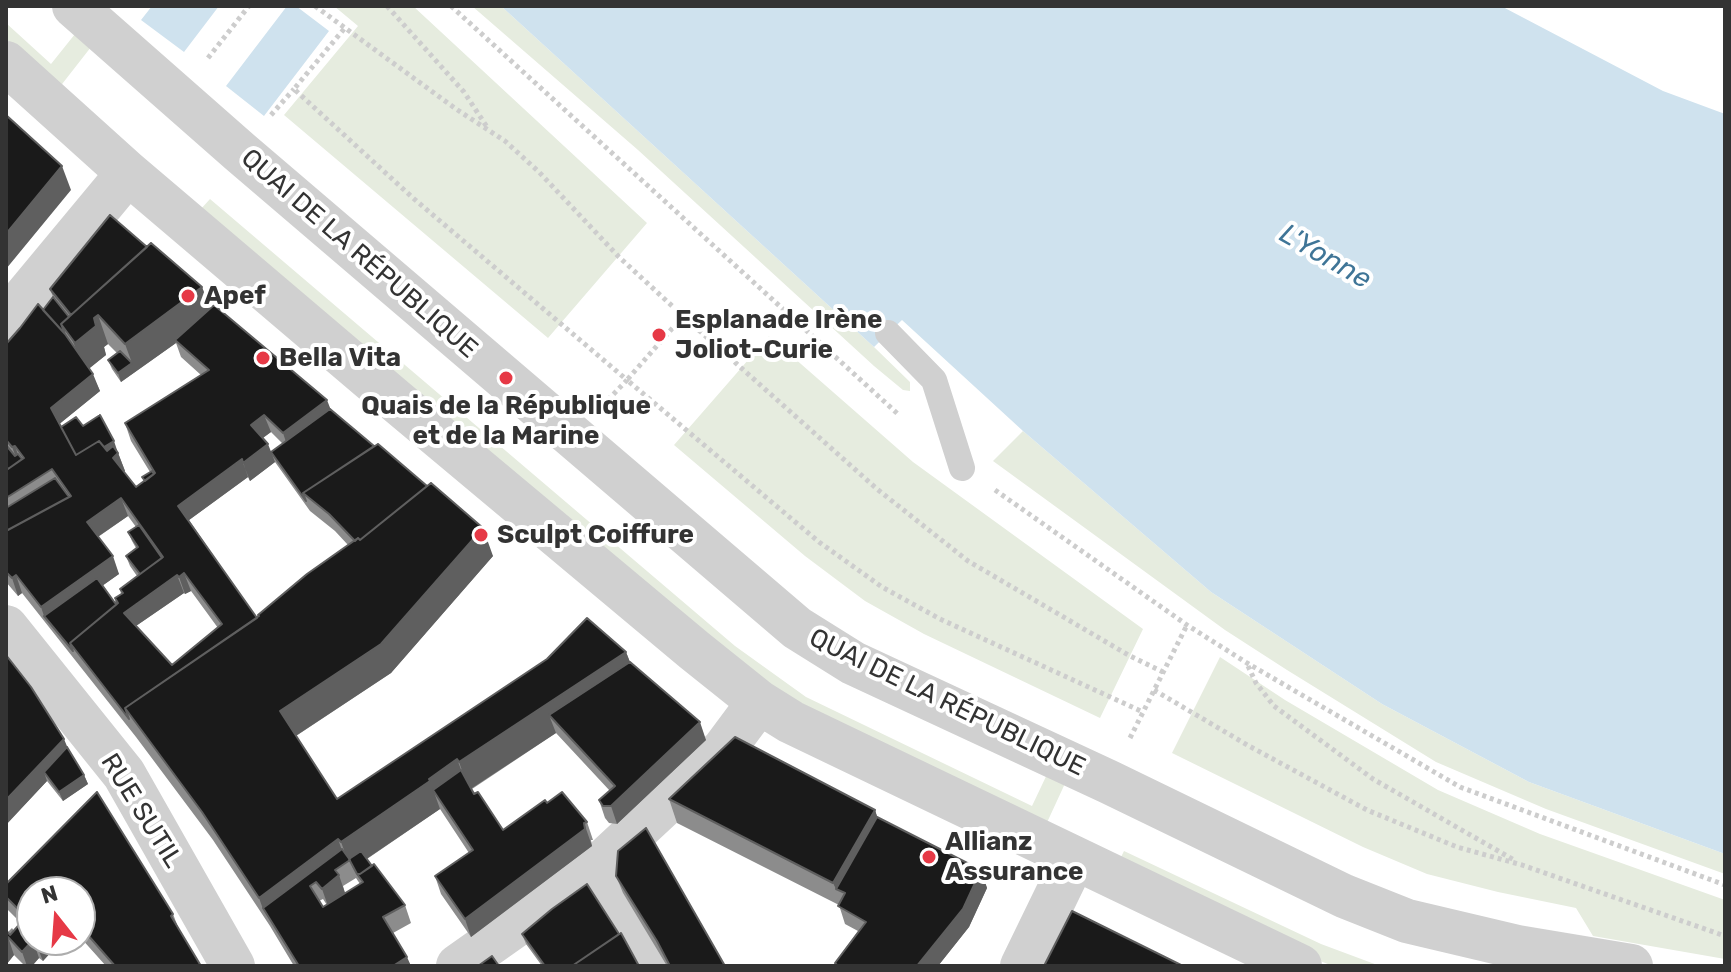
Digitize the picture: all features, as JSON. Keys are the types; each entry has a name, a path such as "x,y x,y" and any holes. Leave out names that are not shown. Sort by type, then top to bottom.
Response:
{"street":[{"name":"QUAI DE LA RÉPUBLIQUE","path":"74,6 240,152 797,628 853,663 1344,896 1407,921 1517,947 1631,966"},
{"path":"6,63 128,173 395,400 759,702 791,722 1300,966"},
{"path":"6,320 128,173"},
{"name":"RUE SUTIL","path":"6,627 124,774 233,966"},
{"path":"458,966 594,870 724,749 759,702"},
{"path":"1022,966 1074,859"},
{"path":"594,870 651,966"}],"lane":[{"path":"888,333 934,380 962,468"}],"path":[{"path":"315,6 505,141 539,172 619,257 683,316 877,489 968,561 1130,656 1163,672"},
{"path":"387,6 464,92 490,131"},
{"path":"451,6 903,419"},
{"path":"344,29 294,89 413,198 819,542 882,587 940,619 1143,712"},
{"path":"627,380 683,316"},
{"path":"962,468 1187,625 1460,787 1725,885"},
{"path":"1109,782 1187,625"},
{"path":"1247,663 1256,683 1274,706 1323,743 1373,779 1522,865"},
{"path":"1154,690 1367,810 1457,847 1522,865 1725,936"}],"shaded area":[{"path":"334,6 413,6 647,223 548,338 284,115 358,26"},
{"path":"472,6 501,6 874,347 910,382 910,391 903,390 874,366 638,150"},
{"path":"6,23 51,64 75,34 91,47 59,88 6,39"},
{"path":"210,199 735,646 806,697 1032,806 1050,768 1068,777 1044,829 797,710 200,210"},
{"path":"769,336 913,462 1143,629 1100,718 924,634 865,601 805,556 674,445"},
{"path":"1023,431 1211,592 1382,704 1529,782 1725,854 1725,874 1546,809 1436,762 1287,670 1225,630 993,461"},
{"path":"1220,657 1285,700 1438,790 1540,834 1725,900 1725,959 1593,936 1576,908 1427,874 1363,847 1172,753"},
{"path":"1124,851 1321,944 1380,966 1333,966 1315,959 1117,865"}],"water":[{"path":"152,6 219,6 184,52 141,20"},
{"path":"287,6 296,6 329,31 264,116 226,86"},
{"name":"L'Yonne","path":"501,6 1501,6 1663,91 1725,114 1725,854 1529,782 1382,704 1211,592 1023,431 902,320 874,347"}],"building":[{"path":"6,115 62,166 6,234"},
{"path":"110,215 147,247 71,315 50,289"},
{"path":"151,243 202,287 125,344 98,315 94,318 96,326 75,343 61,324"},
{"path":"53,297 69,317 61,324 65,334 43,310"},
{"path":"38,304 65,334 93,374 51,408 76,455 99,441 107,451 113,446 118,453 113,458 136,487 155,473 125,423 209,370 175,340 214,305 327,400 283,433 264,415 251,425 268,444 178,506 257,618 125,708 129,719 70,643 118,603 115,598 123,593 120,589 163,557 121,498 87,522 113,556 41,607 16,575 12,578 6,572 6,531 71,496 52,469 6,498 6,466 8,469 24,458 6,440 6,344","holes":["184,573 222,624 172,665 124,613"]},
{"path":"120,351 132,363 118,373 108,360"},
{"path":"330,409 374,446 303,493 306,501 271,452"},
{"path":"100,415 114,441 104,447 99,441 76,455 61,427 76,417 83,426"},
{"path":"378,444 427,486 355,541 303,493"},
{"path":"6,445 22,459 8,469 6,466"},
{"path":"152,471 154,474 145,481 142,477"},
{"path":"55,478 69,497 6,531 6,508"},
{"path":"431,483 483,528 381,644 280,711 337,799 547,659 587,618 626,652 459,762 457,759 341,842 338,839 259,898 202,812 125,708 259,616 307,574 358,538 360,540"},
{"path":"139,525 162,558 140,574 126,556 138,547 128,532"},
{"path":"97,578 117,604 70,643 73,651 44,616"},
{"path":"6,655 64,739 6,800"},
{"path":"630,662 700,722 611,806 603,806 599,800 615,786 549,715"},
{"path":"735,737 875,810 833,883 669,799"},
{"path":"67,747 84,775 59,792 44,772"},
{"path":"461,770 474,794 478,792 503,830 545,800 547,803 562,792 587,822 584,823 585,829 465,919 435,876 473,850 433,790"},
{"path":"97,792 173,914 171,916 201,966 115,966 96,944 96,876 16,876 16,907 6,897 6,884"},
{"path":"877,817 981,870 963,909 917,966 838,966 835,963 866,922 838,906 845,893 836,889"},
{"path":"646,828 725,966 670,966 616,876 618,851"},
{"path":"342,849 350,860 335,870 339,875 322,889 316,882 310,886 323,907 363,882 357,874 374,864 405,905 383,917 407,957 393,966 299,966 263,908"},
{"path":"361,851 372,866 357,874 349,859"},
{"path":"587,884 619,934 572,966 545,966 522,934"},
{"path":"1072,911 1183,966 1044,966"},
{"path":"16,928 16,946 8,937 6,939 6,930 10,935"},
{"path":"621,933 639,966 572,966"},
{"path":"492,956 499,966 478,966"}],"place":[{"name":"Apef","path":"188,296"},
{"name":"Esplanade Irène Joliot-Curie","path":"659,335"},
{"name":"Bella Vita","path":"263,358"},
{"name":"Quais de la République et de la Marine","path":"506,378"},
{"name":"Sculpt Coiffure","path":"481,535"},
{"name":"Allianz Assurance","path":"929,857"}]}
